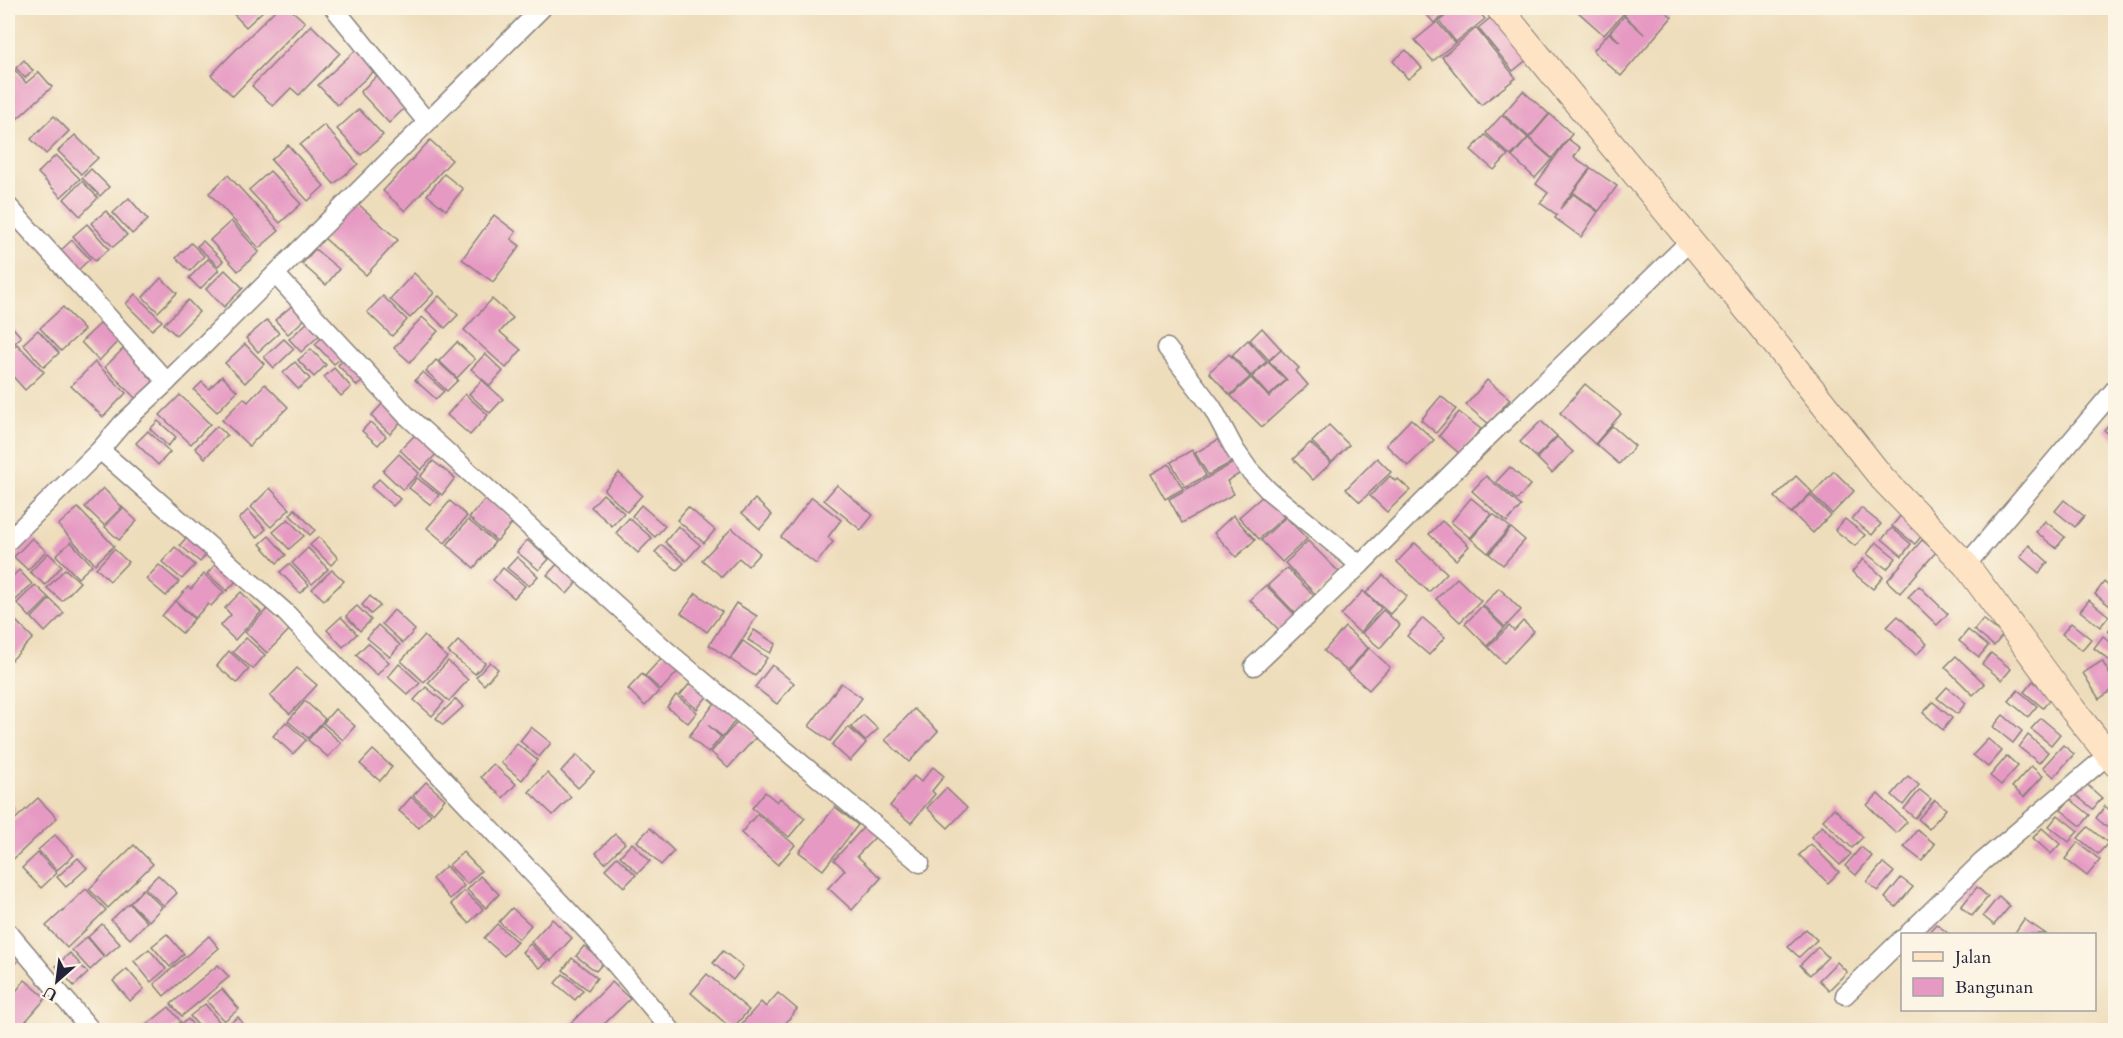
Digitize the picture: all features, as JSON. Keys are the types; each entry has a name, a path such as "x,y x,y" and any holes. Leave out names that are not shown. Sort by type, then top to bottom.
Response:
{"main road":[{"path":"1499,8 1882,478 1966,564 2112,759"}],"street":[{"path":"334,8 427,122"},
{"path":"8,541 100,450 122,424 167,382 542,8"},
{"path":"8,206 167,382"},
{"path":"1254,666 1690,241"},
{"path":"275,274 406,415 667,651 920,863"},
{"path":"1167,348 1212,407 1235,450 1249,470 1269,491 1360,565"},
{"path":"1966,564 2115,388"},
{"path":"100,450 286,613 589,933 671,1030"},
{"path":"1909,933 1983,862 2112,759"},
{"path":"8,932 91,1030"},
{"path":"1845,995 1901,940"}],"building":[{"path":"228,8 266,8 246,27"},
{"path":"277,8 289,8 305,22 233,96 211,75"},
{"path":"1421,8 1453,8 1434,23"},
{"path":"1456,8 1476,8 1485,19 1456,42 1439,21"},
{"path":"1579,8 1617,8 1624,13 1604,35 1576,10"},
{"path":"1632,8 1661,8 1672,17 1621,76 1593,51 1609,33 1620,42 1610,32 1624,16 1645,35 1624,15"},
{"path":"1495,14 1534,54 1513,71 1478,28"},
{"path":"1437,22 1455,43 1433,61 1415,40"},
{"path":"311,25 340,53 299,95 291,88 273,106 252,86"},
{"path":"1476,28 1516,78 1481,105 1442,57"},
{"path":"358,48 377,68 337,105 318,85"},
{"path":"1406,50 1422,68 1408,79 1393,61"},
{"path":"24,60 33,71 25,78 16,68"},
{"path":"8,62 26,83 39,72 52,87 8,127"},
{"path":"380,73 409,104 389,123 360,92"},
{"path":"1523,91 1549,114 1529,137 1503,114"},
{"path":"359,109 383,135 361,155 337,129"},
{"path":"1550,114 1572,134 1552,158 1529,138"},
{"path":"1502,115 1528,138 1511,156 1486,133"},
{"path":"54,116 69,131 46,154 31,139"},
{"path":"324,125 358,164 334,184 300,145"},
{"path":"75,135 98,158 81,174 58,151"},
{"path":"1485,135 1508,155 1494,170 1471,150"},
{"path":"1528,138 1552,159 1535,178 1512,157"},
{"path":"1568,139 1580,148 1574,157 1590,168 1560,209 1573,194 1598,212 1581,237 1555,218 1557,215 1540,203 1548,193 1536,184"},
{"path":"430,140 452,160 405,211 383,191"},
{"path":"288,145 324,186 308,201 271,160"},
{"path":"56,155 80,179 61,197 38,173"},
{"path":"1591,168 1617,186 1599,211 1573,192"},
{"path":"91,169 109,187 100,196 82,178"},
{"path":"270,171 301,204 280,223 249,190"},
{"path":"444,174 463,189 446,210 427,195"},
{"path":"228,175 279,231 259,248 209,193"},
{"path":"82,181 98,198 80,216 64,199"},
{"path":"129,198 148,220 132,234 113,213"},
{"path":"356,202 398,240 366,275 324,238"},
{"path":"106,211 127,235 113,247 91,223"},
{"path":"494,215 516,232 511,239 520,246 493,282 462,259"},
{"path":"231,221 259,252 238,271 210,240"},
{"path":"87,224 109,249 95,261 73,236"},
{"path":"72,240 90,259 77,271 59,252"},
{"path":"203,241 223,261 218,266 197,246"},
{"path":"191,243 204,256 190,271 176,258"},
{"path":"315,249 339,269 326,285 302,264"},
{"path":"208,259 219,270 200,289 189,278"},
{"path":"225,270 243,288 224,307 206,289"},
{"path":"414,273 434,293 410,318 390,299"},
{"path":"161,278 177,293 158,312 143,297"},
{"path":"135,294 162,321 152,330 126,304"},
{"path":"383,296 407,320 392,336 367,312"},
{"path":"439,296 458,315 445,328 426,310"},
{"path":"492,299 513,318 500,332 521,350 506,368 464,330"},
{"path":"188,300 199,312 176,335 164,324"},
{"path":"293,305 306,318 288,334 275,320"},
{"path":"63,307 84,330 61,351 40,328"},
{"path":"422,317 438,331 410,362 394,348"},
{"path":"267,320 279,333 258,352 246,338"},
{"path":"8,322 21,337 8,350"},
{"path":"308,322 320,335 301,352 289,339"},
{"path":"101,323 119,340 99,361 81,342"},
{"path":"1262,328 1281,349 1269,360 1250,340"},
{"path":"38,330 59,353 44,367 23,344"},
{"path":"326,334 345,355 334,364 315,344"},
{"path":"284,339 294,349 274,368 264,357"},
{"path":"1248,340 1267,361 1251,376 1232,355"},
{"path":"457,342 475,359 457,378 439,361"},
{"path":"17,344 44,372 25,390 8,371 8,354"},
{"path":"245,344 264,364 245,383 225,363"},
{"path":"124,348 156,379 136,399 105,367"},
{"path":"311,349 326,365 314,377 298,360"},
{"path":"1281,350 1299,368 1296,371 1308,385 1262,427 1231,396 1251,378 1269,397 1287,380 1269,361"},
{"path":"485,354 503,371 490,386 471,369"},
{"path":"1229,354 1250,377 1230,395 1209,372"},
{"path":"348,356 367,377 357,386 338,365"},
{"path":"436,360 458,380 447,391 426,371"},
{"path":"95,362 126,393 103,417 71,386"},
{"path":"295,362 310,379 298,389 283,373"},
{"path":"1268,362 1286,380 1269,396 1252,377"},
{"path":"334,368 351,387 341,396 324,377"},
{"path":"423,372 444,391 436,399 415,380"},
{"path":"222,376 237,391 217,412 194,390 202,382 209,389"},
{"path":"482,380 503,399 490,413 469,394"},
{"path":"1487,380 1510,399 1489,424 1466,405"},
{"path":"265,384 288,407 249,446 222,420 244,398 248,402"},
{"path":"1585,384 1621,414 1595,444 1560,413"},
{"path":"465,394 488,415 470,435 447,415"},
{"path":"180,395 210,424 191,444 160,415"},
{"path":"1441,396 1456,409 1436,433 1421,420"},
{"path":"384,402 403,419 390,434 371,416"},
{"path":"1459,412 1481,429 1460,454 1439,436"},
{"path":"2115,417 2115,440 2104,430"},
{"path":"1411,419 1434,440 1408,466 1386,445"},
{"path":"158,421 176,437 168,446 150,429"},
{"path":"1541,421 1557,436 1536,457 1520,442"},
{"path":"370,422 386,436 378,445 362,431"},
{"path":"1329,425 1349,445 1332,462 1312,442"},
{"path":"217,426 227,435 205,458 195,448"},
{"path":"1612,426 1635,446 1619,464 1596,444"},
{"path":"420,430 441,449 421,470 400,450"},
{"path":"148,431 170,452 158,465 136,443"},
{"path":"1557,437 1573,452 1552,473 1537,458"},
{"path":"1219,439 1232,462 1208,475 1195,453"},
{"path":"1310,443 1331,463 1313,480 1293,459"},
{"path":"1192,450 1206,476 1185,487 1171,462"},
{"path":"399,454 419,473 403,490 383,471"},
{"path":"1377,458 1391,472 1360,502 1346,489"},
{"path":"433,461 455,478 442,495 420,477"},
{"path":"1235,462 1241,473 1227,481 1234,494 1182,523 1169,499"},
{"path":"1169,464 1183,489 1165,499 1151,474"},
{"path":"1510,467 1530,485 1517,500 1496,482"},
{"path":"1834,471 1854,491 1832,514 1812,494"},
{"path":"619,473 642,495 627,512 604,490"},
{"path":"1390,476 1395,481 1398,479 1410,490 1387,512 1370,496"},
{"path":"1486,476 1521,506 1507,522 1472,491"},
{"path":"1796,476 1812,492 1791,513 1775,497"},
{"path":"417,478 439,495 431,505 409,488"},
{"path":"379,479 400,499 393,506 371,487"},
{"path":"837,485 873,515 861,530 824,500"},
{"path":"103,488 122,507 104,525 85,507"},
{"path":"270,488 290,509 271,527 251,507"},
{"path":"603,494 624,513 612,526 591,507"},
{"path":"1264,495 1284,517 1259,539 1239,517"},
{"path":"1810,495 1830,515 1813,533 1792,513"},
{"path":"812,497 841,520 828,537 833,542 816,564 781,537"},
{"path":"486,498 514,521 497,541 469,518"},
{"path":"1471,498 1491,514 1470,538 1451,522"},
{"path":"755,499 772,515 760,529 742,513"},
{"path":"2064,500 2084,516 2075,527 2055,511"},
{"path":"450,501 467,516 445,543 427,528"},
{"path":"641,505 665,526 655,537 632,516"},
{"path":"688,507 715,530 704,543 677,520"},
{"path":"78,508 114,546 95,564 58,525"},
{"path":"123,508 137,521 119,540 105,527"},
{"path":"1861,508 1881,524 1872,535 1852,519"},
{"path":"295,509 315,530 310,535 290,515"},
{"path":"248,510 266,529 257,538 239,519"},
{"path":"1493,514 1510,527 1488,553 1471,539"},
{"path":"1233,515 1255,540 1236,557 1214,533"},
{"path":"1901,515 1924,533 1915,544 1892,526"},
{"path":"1286,517 1307,539 1282,562 1261,540"},
{"path":"629,518 652,538 638,553 616,533"},
{"path":"288,519 304,536 289,549 273,532"},
{"path":"1845,519 1865,535 1855,546 1835,530"},
{"path":"468,520 495,542 474,568 447,545"},
{"path":"1442,521 1469,546 1456,560 1429,534"},
{"path":"2045,521 2065,537 2056,548 2036,532"},
{"path":"678,526 700,545 686,561 665,542"},
{"path":"732,528 760,553 748,566 739,558 722,577 702,560"},
{"path":"1511,528 1525,540 1503,565 1489,554"},
{"path":"1892,528 1911,544 1902,556 1882,539"},
{"path":"192,531 212,548 200,562 180,545"},
{"path":"269,536 286,555 277,563 260,544"},
{"path":"319,537 338,558 331,565 310,545"},
{"path":"32,538 46,551 28,570 14,557"},
{"path":"527,540 549,559 539,570 517,552"},
{"path":"1922,540 1936,552 1900,593 1887,581"},
{"path":"1308,541 1339,572 1316,595 1285,563"},
{"path":"71,542 92,565 78,578 56,555"},
{"path":"1876,542 1896,558 1887,569 1867,554"},
{"path":"1415,543 1447,573 1429,592 1397,562"},
{"path":"662,545 684,563 677,570 655,552"},
{"path":"2029,545 2048,562 2039,573 2020,557"},
{"path":"175,547 195,565 182,579 162,562"},
{"path":"308,548 328,569 312,584 292,563"},
{"path":"114,549 128,562 110,581 96,568"},
{"path":"48,553 62,566 45,585 30,572"},
{"path":"517,557 538,576 529,586 507,568"},
{"path":"220,559 240,577 227,591 207,574"},
{"path":"562,559 582,577 567,594 547,575"},
{"path":"1863,559 1883,577 1873,589 1852,572"},
{"path":"289,564 309,585 300,593 280,572"},
{"path":"159,565 179,582 166,596 146,579"},
{"path":"503,568 525,586 514,598 493,580"},
{"path":"1287,568 1314,596 1296,614 1268,585"},
{"path":"65,569 80,582 62,601 47,588"},
{"path":"19,570 32,584 14,602 8,596 8,581"},
{"path":"332,570 344,581 324,600 312,589"},
{"path":"204,574 224,592 195,618 176,601"},
{"path":"1383,575 1407,596 1390,614 1366,593"},
{"path":"1457,578 1481,601 1460,622 1436,599"},
{"path":"2104,582 2115,592 2115,610 2095,594"},
{"path":"35,585 49,598 30,617 17,603"},
{"path":"1266,585 1295,615 1279,630 1250,600"},
{"path":"1919,586 1948,614 1937,625 1908,597"},
{"path":"1499,588 1521,610 1505,627 1483,605"},
{"path":"1363,591 1381,608 1360,633 1341,615"},
{"path":"241,592 261,612 235,640 220,626 231,615 225,608"},
{"path":"696,593 722,612 707,632 681,613"},
{"path":"370,596 380,606 371,614 362,605"},
{"path":"50,599 64,613 45,632 32,618"},
{"path":"2089,600 2109,616 2100,627 2080,611"},
{"path":"175,601 194,619 182,633 162,616"},
{"path":"736,603 757,616 730,659 709,645"},
{"path":"357,606 371,620 360,631 346,616"},
{"path":"1482,606 1504,628 1487,646 1465,624"},
{"path":"268,608 291,628 267,653 245,632"},
{"path":"394,610 415,630 403,643 382,624"},
{"path":"1383,610 1400,625 1380,648 1362,633"},
{"path":"1898,616 1927,644 1916,655 1887,627"},
{"path":"341,617 357,634 343,647 327,630"},
{"path":"1423,618 1445,637 1429,655 1407,636"},
{"path":"1983,619 2003,635 1994,646 1974,630"},
{"path":"15,620 33,638 8,664 8,627"},
{"path":"1523,621 1534,631 1504,663 1488,647 1509,626 1514,631"},
{"path":"2115,621 2115,638 2108,631"},
{"path":"2071,623 2091,639 2082,650 2062,634"},
{"path":"378,625 400,645 390,657 367,638"},
{"path":"1345,627 1368,648 1347,671 1324,651"},
{"path":"754,630 776,644 770,653 748,640"},
{"path":"1968,630 1988,646 1979,657 1959,641"},
{"path":"424,636 447,657 424,682 401,661"},
{"path":"2103,636 2115,646 2114,664 2094,648"},
{"path":"246,638 265,655 253,669 233,652"},
{"path":"458,641 485,663 475,674 448,652"},
{"path":"743,641 767,658 755,676 730,659"},
{"path":"368,643 389,662 377,675 356,655"},
{"path":"1369,648 1390,667 1369,690 1348,672"},
{"path":"229,651 249,669 237,683 217,666"},
{"path":"667,652 683,666 661,690 645,676"},
{"path":"1991,653 2011,669 2002,680 1982,664"},
{"path":"1956,656 1985,684 1973,695 1945,667"},
{"path":"448,661 468,680 449,701 428,683"},
{"path":"2102,661 2115,683 2115,688 2099,699 2083,673"},
{"path":"490,662 498,669 484,685 476,677"},
{"path":"399,664 420,683 408,695 388,677"},
{"path":"772,665 794,683 777,704 755,687"},
{"path":"297,668 317,685 290,714 270,696"},
{"path":"642,674 659,691 645,706 628,689"},
{"path":"692,681 709,694 697,709 680,695"},
{"path":"2033,681 2052,697 2043,708 2024,692"},
{"path":"841,683 862,698 830,741 809,726"},
{"path":"426,687 444,702 432,716 414,700"},
{"path":"1947,687 1966,703 1957,714 1937,698"},
{"path":"2018,690 2037,706 2028,717 2009,701"},
{"path":"676,695 697,712 688,723 667,707"},
{"path":"456,699 463,707 443,725 436,718"},
{"path":"718,699 739,715 723,737 708,725 721,737 708,753 689,736"},
{"path":"305,701 325,719 308,738 288,721"},
{"path":"1933,702 1952,718 1943,730 1923,713"},
{"path":"335,709 355,726 343,740 323,723"},
{"path":"914,709 938,731 909,762 885,740"},
{"path":"863,715 878,729 865,741 851,727"},
{"path":"2003,715 2022,731 2013,743 1993,727"},
{"path":"2041,718 2060,734 2051,745 2031,729"},
{"path":"739,720 757,736 728,768 711,752"},
{"path":"286,722 306,740 293,754 273,736"},
{"path":"321,725 341,743 328,757 308,740"},
{"path":"531,727 551,743 539,757 520,741"},
{"path":"848,727 866,743 850,761 832,745"},
{"path":"2028,735 2048,752 2039,763 2019,747"},
{"path":"1988,739 2002,751 1988,767 1973,755"},
{"path":"517,744 537,760 522,780 501,763"},
{"path":"2063,745 2074,754 2054,777 2043,767"},
{"path":"373,750 392,767 380,781 360,764"},
{"path":"577,755 594,772 578,788 561,771"},
{"path":"2007,756 2018,766 2001,785 1990,776"},
{"path":"493,764 516,784 503,798 481,777"},
{"path":"2031,766 2043,776 2024,797 2012,787"},
{"path":"933,767 944,776 932,791 935,794 911,823 890,806 914,776 921,782"},
{"path":"547,773 571,797 553,815 529,792"},
{"path":"1908,776 1919,785 1903,805 1892,795"},
{"path":"2083,781 2102,798 2093,809 2073,793"},
{"path":"426,782 445,799 433,813 413,796"},
{"path":"946,788 967,808 948,828 927,808"},
{"path":"1920,790 1931,799 1915,818 1904,809"},
{"path":"765,792 777,802 780,798 805,818 789,837 752,808"},
{"path":"1878,794 1907,822 1896,833 1867,805"},
{"path":"411,797 431,814 419,828 399,811"},
{"path":"38,798 57,818 8,864 8,826"},
{"path":"2070,799 2090,815 2081,826 2061,810"},
{"path":"1935,800 1946,809 1929,829 1918,819"},
{"path":"8,801 16,810 8,818"},
{"path":"2105,806 2115,815 2115,834 2096,818"},
{"path":"835,807 858,825 823,870 799,852"},
{"path":"1834,808 1863,837 1852,848 1823,820"},
{"path":"757,814 795,845 778,865 741,833"},
{"path":"2058,815 2078,831 2069,842 2049,826"},
{"path":"869,821 880,832 857,856 881,878 852,910 828,888 845,870 834,860"},
{"path":"1822,826 1851,854 1840,865 1811,837"},
{"path":"2088,827 2108,843 2098,854 2078,838"},
{"path":"650,828 674,851 661,865 637,841"},
{"path":"2042,828 2060,844 2051,854 2033,838"},
{"path":"1917,830 1935,844 1922,861 1904,847"},
{"path":"615,834 625,843 605,863 596,853"},
{"path":"55,835 74,855 57,870 38,850"},
{"path":"2078,842 2100,860 2087,876 2065,859"},
{"path":"632,843 650,861 638,873 620,856"},
{"path":"1811,844 1839,872 1828,883 1799,855"},
{"path":"134,845 153,864 108,908 89,889"},
{"path":"1861,847 1872,856 1856,875 1845,866"},
{"path":"463,852 481,871 467,884 449,865"},
{"path":"38,853 57,873 41,888 22,868"},
{"path":"617,857 636,875 624,887 605,869"},
{"path":"78,858 87,868 66,887 57,877"},
{"path":"1883,863 1894,872 1878,891 1867,882"},
{"path":"446,866 464,886 450,899 432,879"},
{"path":"158,875 177,893 164,906 145,888"},
{"path":"480,876 499,894 486,908 467,890"},
{"path":"1901,878 1913,887 1896,907 1885,898"},
{"path":"1977,887 1988,897 1972,916 1961,907"},
{"path":"86,889 106,910 67,948 46,926"},
{"path":"143,889 162,907 149,921 130,903"},
{"path":"464,891 483,909 469,923 451,904"},
{"path":"1999,896 2010,906 1994,925 1983,916"},
{"path":"129,903 147,922 130,939 111,920"},
{"path":"512,908 531,925 519,939 499,922"},
{"path":"552,919 572,938 551,961 531,942"},
{"path":"2024,919 2045,933 2015,933"},
{"path":"102,924 120,944 105,957 88,937"},
{"path":"497,924 517,942 504,956 484,938"},
{"path":"1936,924 1948,933 1928,933"},
{"path":"1806,929 1817,940 1799,957 1788,947"},
{"path":"167,934 184,954 170,967 152,946"},
{"path":"209,936 219,948 164,996 154,984"},
{"path":"87,937 104,957 90,970 72,950"},
{"path":"530,944 548,961 540,968 522,952"},
{"path":"584,946 604,962 596,971 576,956"},
{"path":"8,947 20,959 8,971"},
{"path":"1818,947 1828,957 1810,975 1800,965"},
{"path":"149,949 166,969 151,982 134,961"},
{"path":"723,951 743,967 733,980 713,963"},
{"path":"70,953 88,973 74,986 56,966"},
{"path":"572,958 597,978 588,990 563,970"},
{"path":"1837,962 1847,972 1829,990 1819,980"},
{"path":"218,965 229,977 182,1016 171,1004"},
{"path":"127,969 144,989 130,1001 113,981"},
{"path":"563,974 583,990 575,1000 555,983"},
{"path":"707,974 749,1010 732,1029 691,993"},
{"path":"25,980 46,998 18,1030 12,1030 8,1026 8,1001"},
{"path":"612,982 630,999 598,1030 592,1027 588,1030 573,1030 568,1026"},
{"path":"222,989 239,1009 224,1021 207,1001"},
{"path":"778,993 797,1009 780,1030 736,1030 761,1002 766,1007"},
{"path":"205,1004 222,1025 214,1030 202,1030 190,1016"},
{"path":"169,1007 181,1022 170,1030 140,1030"},
{"path":"238,1017 248,1030 222,1029"},
{"path":"188,1019 197,1030 174,1030"}]}
